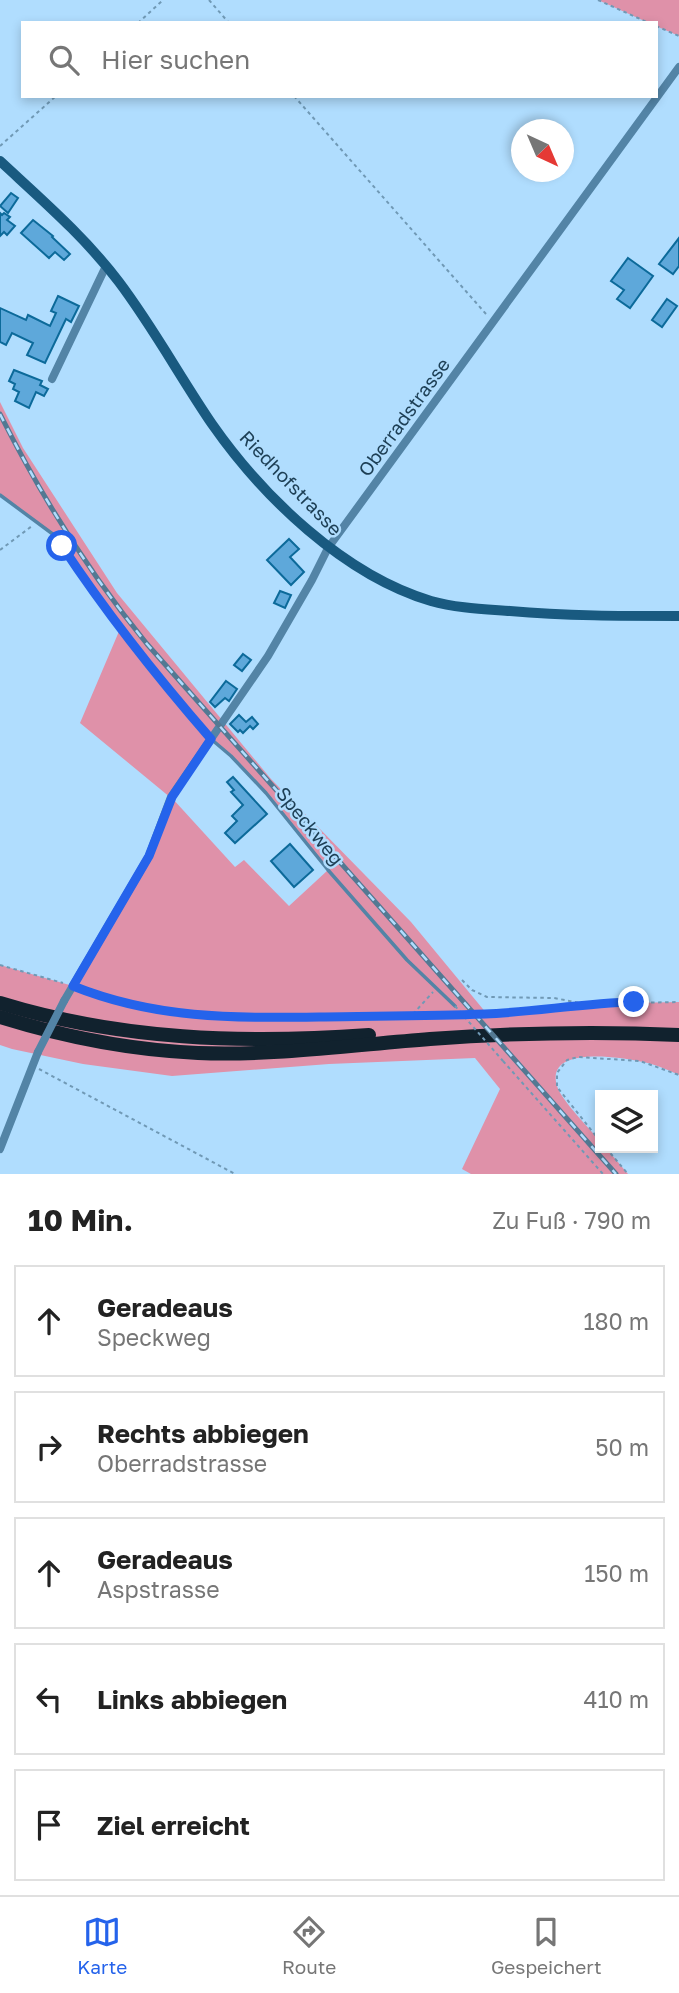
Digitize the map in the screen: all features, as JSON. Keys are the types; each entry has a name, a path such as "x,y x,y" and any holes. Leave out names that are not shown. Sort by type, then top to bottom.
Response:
{"highway":[{"path":"0,1003 121,1031 195,1038 276,1039 523,1027 679,1032"},
{"path":"0,1019 109,1043 198,1053 253,1053 468,1036 679,1032"}],"street":[{"name":"Oberradstrasse","path":"658,96 679,67"},
{"name":"Oberradstrasse","path":"0,1149 38,1052 64,1001 149,856 172,797 285,629 328,548 657,98"},
{"name":"Riedhofstrasse","path":"0,161 72,228 106,266 149,325 228,444 264,486 328,548 400,589 452,606 575,615 679,616"},
{"path":"52,379 106,266"}],"lane":[{"name":"Speckweg","path":"0,495 54,535 115,623 167,689 211,739 266,793 328,870 407,960 455,1006"}],"path":[{"path":"140,21 163,0"},
{"path":"209,0 227,21"},
{"path":"598,0 644,21"},
{"path":"605,4 610,0"},
{"path":"658,27 679,36"},
{"path":"0,146 54,98"},
{"path":"296,98 494,322"},
{"path":"0,550 39,522"},
{"path":"0,965 126,1004 180,1014 265,1017 487,1014 582,1004 679,1002"},
{"path":"462,980 472,990 487,997 554,998 582,1004"},
{"path":"412,1015 430,995"},
{"path":"455,1006 603,1174"},
{"path":"595,1135 557,1087 557,1073 567,1060 578,1057 640,1061 679,1074"},
{"path":"32,1066 235,1174"},
{"path":"610,1153 628,1174"}],"shaded area":[{"path":"598,0 679,0 679,36 658,27 658,21 645,21"},
{"path":"0,402 23,448 117,593 271,779 411,922 487,1014 582,1004 679,1002 679,1075 643,1062 600,1057 572,1059 556,1073 557,1086 564,1099 595,1135 595,1153 610,1153 628,1174 471,1174 462,1169 500,1089 475,1058 329,1064 172,1076 83,1064 0,1045 0,965 73,986 149,856 171,798 80,723 120,629 54,535 0,495","holes":["211,739 243,770 328,870 289,906 244,860 235,867 172,798"]}],"building":[{"path":"11,193 18,198 8,213 0,206"},
{"path":"0,213 10,217 7,220 15,226 7,235 4,232 0,236"},
{"path":"33,220 70,254 64,260 55,252 49,258 21,233"},
{"path":"679,238 679,266 673,274 659,264"},
{"path":"628,258 653,276 630,308 617,299 624,290 611,281"},
{"path":"58,296 79,306 71,322 66,319 45,363 27,355 33,343 12,333 6,345 0,342 0,308 26,320 28,315 50,326 56,313 51,311"},
{"path":"667,299 677,306 662,327 652,320"},
{"path":"14,370 42,381 40,385 48,389 44,396 36,392 29,408 15,401 19,392 13,389 15,384 9,381"},
{"path":"289,539 299,549 290,557 304,572 291,585 267,560"},
{"path":"280,591 291,595 285,608 274,603"},
{"path":"243,654 251,660 242,671 234,665"},
{"path":"226,681 237,689 229,701 225,698 215,707 210,702"},
{"path":"239,715 246,722 252,717 258,724 253,729 250,726 243,733 240,730 238,732 230,724"},
{"path":"233,777 267,814 235,843 225,833 237,821 232,816 243,805 231,792 234,790 227,782"},
{"path":"290,844 313,870 294,887 271,861"}],"railway":[{"path":"0,414 67,533 105,590 147,644 616,1174"}],"route":[{"path":"62,546 120,629 211,739 172,797 153,849 73,986 102,998 158,1011 232,1016 487,1014 582,1004 634,1002"}]}
